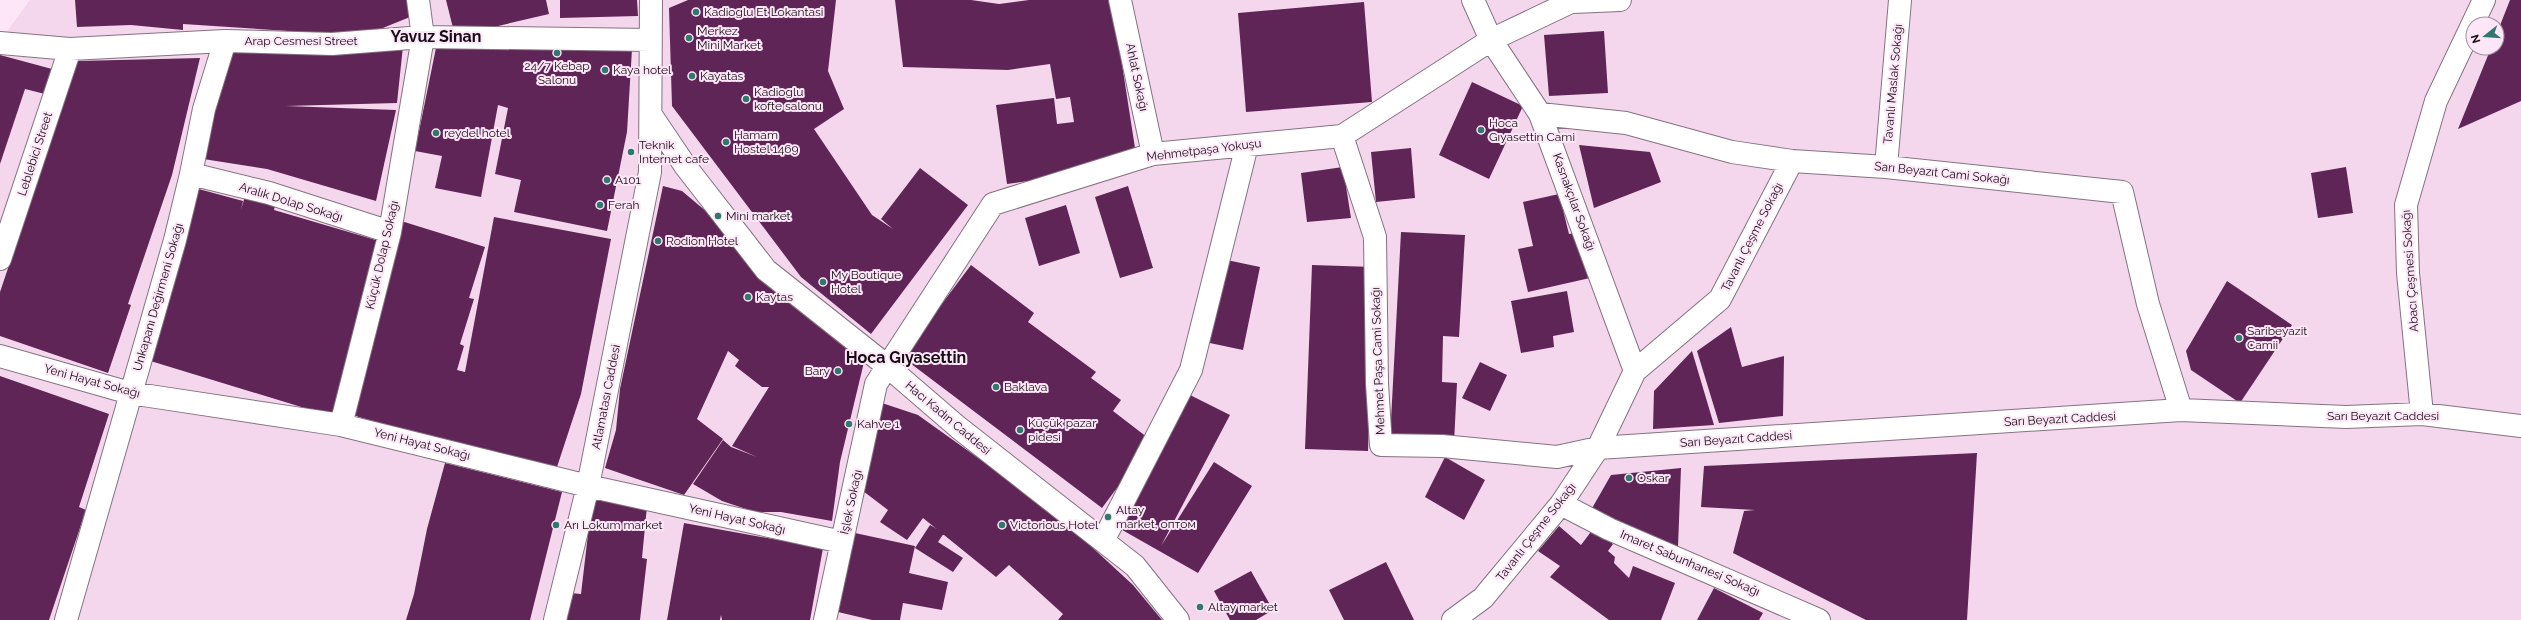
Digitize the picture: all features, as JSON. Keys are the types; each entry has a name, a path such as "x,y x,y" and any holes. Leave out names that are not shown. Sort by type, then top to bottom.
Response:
{"street":[{"name":"Küçük Dolap Sokağı","path":"341,425 390,232 423,37 418,0"},
{"name":"Atlamatası Caddesi","path":"555,620 588,486 650,172 651,0"},
{"name":"Ahlat Sokağı","path":"1120,0 1153,154"},
{"name":"Kasnakçılar Sokağı","path":"1473,0 1491,40 1540,114 1634,370"},
{"path":"1574,1 1620,0"},
{"name":"Tavanlı Maslak Sokağı","path":"1886,167 1900,0"},
{"name":"Abacı Çeşmesi Sokağı","path":"2422,414 2408,273 2406,205 2436,101 2484,0"},
{"name":"Mehmetpaşa Yokuşu","path":"881,375 993,204 1153,154 1342,136 1491,40 1574,1"},
{"name":"Arap Cesmesi Street","path":"0,43 70,49 225,41 332,44 423,37 650,40"},
{"name":"Unkapanı Değirmeni Sokağı","path":"66,620 191,174 204,109 225,41"},
{"name":"Leblebici Street","path":"0,259 70,49"},
{"name":"Sarı Beyazıt Cami Sokağı","path":"1540,114 1626,123 1732,152 1792,161 1886,167 2122,192 2148,304 2181,410"},
{"name":"Hacı Kadın Caddesi","path":"651,116 686,167 766,270 881,375 959,428 1135,566 1178,620"},
{"name":"Mehmet Paşa Cami Sokağı","path":"1342,136 1375,236 1377,384 1381,445 1442,446 1557,457 1598,448"},
{"path":"1103,541 1191,370 1246,145"},
{"name":"Tavanlı Çeşme Sokağı","path":"1453,620 1483,598 1561,504 1598,448 1634,370 1720,299 1792,161"},
{"name":"Aralık Dolap Sokağı","path":"191,174 268,193 390,232"},
{"name":"Yeni Hayat Sokağı","path":"0,356 130,393 341,425 588,486 842,542"},
{"name":"İşlek Sokağı","path":"825,620 881,375"},
{"name":"Sarı Beyazıt Caddesi","path":"1598,448 2181,410 2346,417 2422,414 2521,426"},
{"name":"Imaret Sabunhanesi Sokağı","path":"1561,504 1610,529 1819,620"}],"shaded area":[{"path":"30,0 2521,0 2521,620 0,620 0,41"}],"building":[{"path":"75,0 410,0 410,17 363,36 183,24 183,30 131,25 77,27"},
{"path":"446,0 546,0 549,14 455,36"},
{"path":"560,0 637,0 638,16 560,18"},
{"path":"688,0 836,0 828,71 844,109 814,129 872,215 893,229 881,219 920,168 968,205 871,334 801,277 672,106 669,8"},
{"path":"895,0 971,0 999,4 1029,0 1112,0 1135,148 1064,176 1007,184 996,105 1054,98 1057,124 1074,122 1070,97 1056,99 1050,64 1008,70 903,67"},
{"path":"2510,0 2521,0 2521,101 2458,129 2488,56 2505,56 2505,16 2504,16"},
{"path":"1364,2 1372,102 1246,112 1238,13"},
{"path":"1604,31 1608,93 1549,96 1544,35"},
{"path":"438,38 632,49 627,132 607,231 514,212 521,180 495,174 508,108 498,105 481,197 435,188 442,156 415,151"},
{"path":"403,46 397,103 286,106 396,110 376,201 267,169 197,158 229,51"},
{"path":"0,55 52,69 45,94 25,89 0,164"},
{"path":"200,58 172,175 128,304 131,305 108,373 0,336 0,292 78,61"},
{"name":"Hoca Gıyasettin Cami","path":"1472,82 1523,106 1489,179 1439,155"},
{"path":"1579,145 1650,152 1661,182 1594,208"},
{"path":"1411,148 1415,198 1376,202 1371,152"},
{"path":"1343,167 1351,218 1307,222 1301,173"},
{"path":"2346,167 2353,213 2318,218 2311,173"},
{"path":"663,186 682,191 727,229 757,272 755,275 813,318 812,320 865,358 840,462 832,521 781,512 755,512 722,501 693,484 723,440 731,447 757,457 732,446 769,387 762,387 735,366 739,360 728,351 697,419 723,439 684,495 605,468 616,430 620,389"},
{"path":"1128,186 1153,268 1120,278 1095,197"},
{"path":"195,188 243,201 241,210 247,189 277,198 274,210 386,243 334,417 144,359"},
{"path":"1559,194 1569,234 1580,232 1590,278 1528,292 1518,249 1533,246 1523,202"},
{"path":"1066,205 1080,253 1039,266 1025,218"},
{"path":"494,217 611,239 581,394 556,470 405,431 349,414 391,274 382,271 398,220 485,247 469,298 474,299 460,344 464,346 457,370 465,372"},
{"path":"1401,232 1465,235 1459,337 1443,336 1442,382 1457,383 1454,443 1390,439"},
{"path":"1222,259 1260,267 1243,350 1205,342"},
{"path":"971,265 1034,313 1028,322 1096,372 1091,378 1121,400 1113,411 1152,441 1102,508 902,357"},
{"path":"1312,265 1374,267 1368,451 1305,449"},
{"name":"Saribeyazit Camii","path":"2227,281 2292,325 2240,403 2191,370 2186,351"},
{"path":"1567,291 1574,332 1553,336 1554,347 1521,353 1511,301"},
{"path":"1731,327 1742,367 1784,356 1783,416 1719,423 1697,351"},
{"path":"1692,351 1714,425 1653,429 1654,391"},
{"path":"1480,362 1507,375 1490,411 1462,398"},
{"path":"0,376 109,414 79,507 86,510 49,620 0,620"},
{"path":"1186,393 1230,415 1161,546 1214,462 1252,486 1198,573 1117,527"},
{"path":"882,403 918,415 1055,513 1133,585 1162,620 1058,620 1063,614 1009,565 996,577 923,518 907,540 880,522 888,510 863,491"},
{"path":"1977,453 1967,620 1866,620 1733,553 1744,511 1755,510 1701,507 1704,466"},
{"path":"1445,457 1485,480 1464,520 1425,497"},
{"path":"445,463 562,492 530,620 406,620 414,594 427,529"},
{"path":"1681,468 1678,547 1591,510 1611,475"},
{"path":"592,500 647,506 642,558 647,559 640,620 567,620 570,593 581,594"},
{"path":"684,523 823,548 810,620 722,620 721,615 720,620 667,620"},
{"path":"930,525 944,533 938,542 963,558 953,572 915,548"},
{"path":"1559,526 1581,545 1593,529 1613,544 1608,551 1615,557 1614,563 1629,578 1633,566 1675,583 1661,620 1609,620 1550,577 1560,566 1538,551"},
{"path":"855,533 915,546 909,573 948,582 942,610 903,603 900,620 872,620 838,612"},
{"path":"1386,562 1414,620 1344,620 1329,590"},
{"path":"1251,571 1273,610 1256,620 1230,620 1214,591"},
{"path":"1714,588 1763,613 1759,620 1697,620"}],"place":[{"name":"Kadioglu Et Lokantasi","path":"696,12"},
{"name":"Merkez Mini Market","path":"689,38"},
{"name":"24/7 Kebap Salonu","path":"557,53"},
{"name":"Kaya hotel","path":"605,70"},
{"name":"Kayatas","path":"692,76"},
{"name":"Kadioglu kofte salonu","path":"746,99"},
{"name":"Hoca Gıyasettin Cami","path":"1481,130"},
{"name":"reydel hotel","path":"436,133"},
{"name":"Hamam Hostel 1469","path":"726,142"},
{"name":"Teknik Internet cafe","path":"631,152"},
{"name":"A101","path":"607,180"},
{"name":"Ferah","path":"600,205"},
{"name":"Mini market","path":"718,216"},
{"name":"Rodion Hotel","path":"658,241"},
{"name":"My Boutique Hotel","path":"823,282"},
{"name":"Kaytas","path":"748,297"},
{"name":"Saribeyazit Camii","path":"2239,338"},
{"name":"Bary","path":"838,371"},
{"name":"Baklava","path":"996,387"},
{"name":"Kahve 1","path":"849,424"},
{"name":"Küçük pazar pidesi","path":"1020,430"},
{"name":"Oskar","path":"1629,478"},
{"name":"Altay market, оптом","path":"1108,517"},
{"name":"Arı Lokum market","path":"556,525"},
{"name":"Victorious Hotel","path":"1002,525"},
{"name":"Altay market","path":"1200,607"}],"district":[{"name":"Yavuz Sinan","path":"436,36"},
{"name":"Hoca Gıyasettin","path":"906,357"}]}
